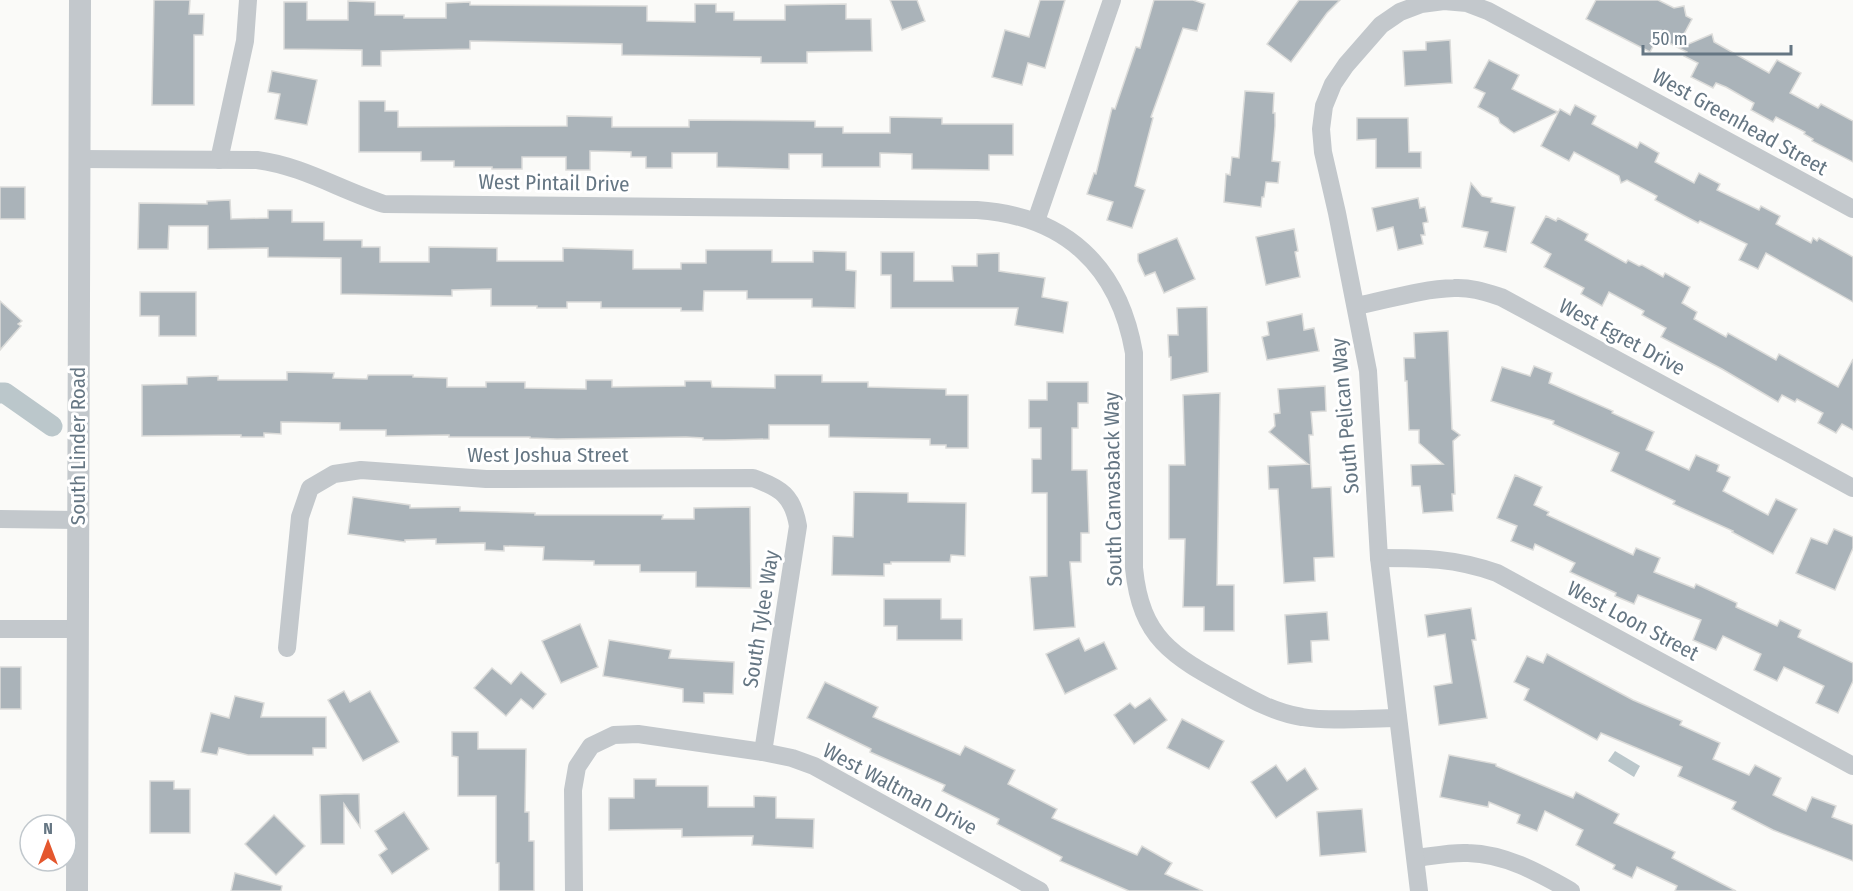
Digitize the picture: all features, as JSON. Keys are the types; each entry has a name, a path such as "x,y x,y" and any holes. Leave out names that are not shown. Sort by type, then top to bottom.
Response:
{"street":[{"name":"South Linder Road","path":"77,891 80,0"},
{"path":"219,160 245,41 248,0"},
{"path":"1036,221 1112,0"},
{"name":"West Greenhead Street","path":"1444,1 1467,3 1488,11 1853,209"},
{"name":"South Pelican Way","path":"1419,891 1417,858 1379,558 1368,371 1323,152 1321,129 1324,106 1333,84 1346,65 1381,25 1400,12 1421,4 1444,1"},
{"name":"West Pintail Drive","path":"79,159 256,160 279,163 384,204 977,210 1000,211 1036,221"},
{"name":"South Canvasback Way","path":"1036,221 1066,237 1100,268 1123,308 1130,330 1134,353 1134,568 1136,591 1143,613 1155,633 1170,651 1188,665 1261,705 1282,713 1305,718 1398,718"},
{"name":"West Egret Drive","path":"1356,306 1432,290 1455,288 1478,290 1501,297 1853,488"},
{"name":"West Joshua Street","path":"287,648 300,517 310,488 334,474 361,470 486,479 753,478 770,484 786,495"},
{"name":"South Tylee Way","path":"763,753 798,526 796,511 786,495"},
{"path":"0,519 78,520"},
{"name":"West Loon Street","path":"1379,558 1453,560 1497,573 1853,766"},
{"path":"0,629 78,629"},
{"name":"West Waltman Drive","path":"574,891 573,790 577,767 591,746 614,735 638,734 792,758 814,766 1040,891"},
{"path":"1417,858 1465,852 1488,854 1510,860 1571,891"}],"shaded area":[{"path":"1615,751 1640,766 1634,777 1608,761"}],"building":[{"path":"154,0 190,0 189,14 204,14 203,35 194,35 194,105 152,105"},
{"path":"890,0 917,0 925,21 902,30"},
{"path":"1040,0 1065,0 1045,68 1028,63 1022,85 992,77 1005,30 1029,37"},
{"path":"1154,0 1193,0 1205,4 1197,31 1183,28 1151,117 1153,118 1135,186 1145,190 1132,228 1107,220 1113,202 1087,194 1094,173 1096,174 1112,108 1115,109 1136,47 1140,48"},
{"path":"1299,0 1340,0 1327,13 1291,62 1267,44"},
{"path":"1596,0 1658,0 1674,8 1684,6 1686,16 1692,19 1677,47 1658,37 1650,52 1586,19"},
{"path":"348,1 375,2 375,15 404,15 404,18 446,18 446,3 470,2 470,5 647,6 647,21 695,22 695,4 716,4 716,12 734,12 734,20 785,20 785,5 846,4 846,19 871,19 872,51 807,52 807,63 761,63 761,57 622,55 622,44 470,41 470,49 381,51 381,66 362,66 362,50 284,49 284,2 307,2 307,20 348,20"},
{"path":"1712,34 1714,42 1769,73 1777,60 1801,73 1790,93 1818,108 1821,104 1853,121 1853,162 1812,141 1813,139 1804,134 1805,132 1776,117 1773,122 1751,110 1754,103 1726,87 1716,83 1713,88 1691,77 1698,63 1684,56 1687,52 1679,48"},
{"path":"1450,40 1452,83 1405,86 1403,51 1426,50 1426,42"},
{"path":"1489,60 1519,75 1512,89 1558,112 1514,133 1500,123 1498,118 1478,107 1485,93 1474,88"},
{"path":"272,71 317,80 307,125 275,119 280,94 268,92"},
{"path":"1245,91 1274,93 1275,126 1272,161 1280,162 1278,183 1266,182 1261,207 1224,202 1226,174 1230,175 1232,157 1239,158"},
{"path":"359,101 385,101 385,111 398,111 398,127 567,126 567,116 612,117 612,127 689,127 689,120 815,121 815,127 843,127 843,133 890,133 890,117 942,118 942,124 1013,124 1013,155 989,155 989,170 912,169 912,154 880,153 880,167 822,167 822,154 789,154 789,169 717,167 717,153 672,153 672,168 646,168 646,157 631,157 631,152 590,151 590,170 566,170 566,157 522,157 522,169 454,167 454,161 421,161 421,152 359,152"},
{"path":"1575,105 1596,116 1592,124 1637,148 1640,142 1659,153 1655,162 1694,183 1699,173 1720,184 1717,190 1759,210 1761,206 1780,216 1776,224 1811,243 1813,238 1817,241 1819,238 1853,257 1853,302 1766,253 1758,269 1739,260 1747,244 1700,221 1698,223 1655,200 1657,196 1627,180 1621,183 1619,176 1574,152 1569,161 1541,146 1560,109 1570,115"},
{"path":"1357,118 1408,118 1409,152 1421,152 1421,168 1376,168 1376,139 1357,140"},
{"path":"1471,183 1482,196 1492,198 1491,202 1515,207 1506,252 1484,247 1488,232 1462,227"},
{"path":"0,187 25,187 25,219 0,219"},
{"path":"1418,198 1420,208 1425,207 1428,222 1423,223 1425,235 1421,235 1423,244 1398,250 1393,227 1377,231 1372,208"},
{"path":"230,200 231,219 268,218 268,210 292,210 292,222 324,222 324,240 362,240 362,247 380,247 380,262 429,262 429,247 497,248 497,261 563,261 563,248 633,250 633,269 681,269 681,263 706,263 706,250 772,250 772,262 813,262 813,251 846,252 846,270 856,271 855,308 812,307 812,299 747,299 747,291 704,291 703,311 681,311 681,308 601,308 601,302 567,302 567,308 491,306 491,289 452,290 452,296 341,294 341,258 268,257 268,248 208,249 208,226 169,226 168,249 138,249 139,203 207,204 207,201"},
{"path":"1546,216 1556,221 1558,218 1588,234 1585,240 1626,263 1628,260 1639,266 1642,265 1663,277 1665,273 1690,287 1682,303 1697,312 1694,319 1726,337 1728,333 1776,360 1779,354 1838,387 1853,359 1853,430 1842,424 1836,433 1818,423 1823,413 1797,399 1795,402 1782,395 1778,402 1661,337 1666,328 1642,315 1644,311 1609,292 1602,306 1581,294 1584,288 1544,267 1551,254 1531,243"},
{"path":"1294,229 1298,251 1295,252 1300,277 1266,285 1256,237"},
{"path":"1177,238 1195,279 1164,293 1155,272 1145,276 1138,261 1138,254"},
{"path":"881,252 914,252 914,281 953,281 952,266 977,266 977,254 999,253 999,271 1045,278 1042,297 1068,302 1063,333 1015,325 1018,308 891,308 891,275 881,275"},
{"path":"140,292 196,292 196,336 159,336 159,316 140,316"},
{"path":"0,301 22,321 18,324 21,326 0,350"},
{"path":"1207,307 1208,372 1171,380 1168,335 1178,335 1177,308"},
{"path":"1302,314 1304,330 1314,328 1319,351 1267,360 1262,337 1269,335 1267,322"},
{"path":"1448,331 1452,429 1460,435 1453,441 1455,494 1452,494 1453,511 1423,513 1420,486 1412,486 1411,465 1443,464 1419,443 1419,430 1409,430 1404,358 1415,358 1414,333"},
{"path":"1534,366 1552,373 1549,383 1654,432 1646,450 1689,470 1696,455 1719,465 1717,471 1730,477 1723,491 1768,515 1776,499 1797,509 1773,554 1733,531 1673,504 1675,501 1611,471 1619,453 1553,424 1554,421 1491,401 1502,367 1530,376"},
{"path":"287,372 334,373 333,378 367,379 368,375 413,375 413,377 447,378 447,387 486,387 486,382 525,382 525,388 586,389 586,380 612,380 612,387 685,386 685,381 711,381 712,387 775,388 775,375 822,375 822,382 868,382 868,387 946,389 946,395 968,395 968,448 930,445 930,439 829,437 829,425 769,425 769,439 725,440 686,437 557,439 449,437 449,435 386,436 386,430 340,430 340,423 281,422 281,434 264,433 264,437 241,437 241,435 142,436 142,385 187,384 187,377 218,376 218,380 287,380"},
{"path":"1047,382 1088,382 1088,403 1078,403 1078,428 1072,428 1072,470 1087,470 1089,533 1081,533 1081,562 1070,562 1075,627 1034,630 1030,577 1047,576 1047,493 1032,493 1032,459 1041,459 1041,428 1029,428 1029,400 1047,400"},
{"path":"1325,386 1326,411 1311,412 1313,435 1309,435 1312,488 1331,487 1334,557 1314,558 1315,581 1284,583 1278,489 1269,489 1268,466 1308,464 1269,432 1275,426 1274,414 1280,413 1278,389"},
{"path":"1220,393 1217,585 1234,585 1234,631 1204,631 1204,607 1183,607 1185,539 1169,539 1169,465 1185,465 1183,395"},
{"path":"1515,475 1542,487 1534,505 1549,512 1547,515 1633,555 1636,548 1660,558 1654,572 1694,588 1696,584 1737,603 1736,607 1777,626 1780,620 1801,630 1798,637 1853,663 1853,681 1838,713 1816,703 1824,686 1784,667 1777,681 1754,670 1761,654 1723,636 1716,650 1693,640 1701,620 1638,595 1634,604 1570,572 1575,563 1535,544 1533,550 1511,541 1517,526 1497,518"},
{"path":"854,492 908,493 908,502 966,503 965,556 951,555 950,562 891,562 891,564 884,564 884,576 832,575 833,536 853,537"},
{"path":"353,497 410,505 410,508 460,507 460,511 535,513 535,515 663,515 662,519 694,519 694,508 750,507 751,588 696,587 696,572 640,572 640,565 594,565 594,561 543,560 544,547 504,546 504,551 485,550 485,543 436,544 436,539 405,540 405,542 348,534"},
{"path":"1834,529 1853,537 1853,548 1835,590 1796,573 1811,538 1827,544"},
{"path":"884,599 941,599 941,619 962,619 962,640 897,640 897,626 884,626"},
{"path":"1471,608 1476,640 1472,640 1487,718 1439,725 1434,686 1452,683 1445,634 1428,637 1425,615"},
{"path":"1327,612 1329,640 1311,641 1312,662 1288,664 1285,615"},
{"path":"580,624 598,667 561,683 542,641"},
{"path":"1079,638 1085,651 1104,642 1117,669 1065,694 1046,654"},
{"path":"609,640 671,650 669,658 734,662 733,694 704,693 704,703 683,702 683,689 603,676"},
{"path":"1547,654 1633,700 1682,721 1680,725 1720,743 1713,759 1749,775 1755,765 1781,778 1773,795 1806,811 1812,797 1836,806 1832,817 1853,825 1853,861 1773,830 1732,809 1736,802 1678,776 1682,767 1601,733 1597,740 1524,700 1529,689 1514,682 1527,656 1543,663"},
{"path":"0,667 21,667 21,709 0,709"},
{"path":"492,668 511,684 521,672 546,694 533,709 521,699 506,716 474,688"},
{"path":"825,682 878,707 873,717 960,755 965,746 1015,770 1008,784 1057,809 1052,818 1137,855 1142,846 1172,863 1165,874 1203,891 1129,891 1060,861 1062,857 997,824 999,819 942,791 945,785 870,752 871,749 807,718"},
{"path":"344,691 350,702 370,691 399,742 363,761 328,700"},
{"path":"235,696 264,703 261,717 326,717 326,748 313,748 313,755 248,755 219,748 217,755 201,752 211,713 229,718"},
{"path":"1150,698 1167,720 1134,744 1114,715 1130,703 1135,708"},
{"path":"1182,719 1224,741 1209,769 1167,748"},
{"path":"452,732 478,732 478,749 526,749 525,812 529,812 529,841 534,841 534,891 499,891 499,863 496,863 496,796 458,796 458,757 452,756"},
{"path":"1449,755 1496,764 1496,766 1573,798 1576,792 1619,814 1614,823 1675,852 1672,858 1736,891 1675,891 1677,886 1637,867 1632,878 1613,869 1615,865 1576,845 1583,830 1545,811 1537,831 1517,823 1520,815 1489,802 1488,807 1440,797"},
{"path":"1276,765 1287,781 1305,768 1318,789 1276,818 1251,782"},
{"path":"634,779 656,779 656,786 708,786 708,807 754,807 754,796 776,797 776,818 814,819 813,848 752,845 753,836 682,837 682,829 609,830 609,798 634,798"},
{"path":"150,781 174,781 174,789 190,789 190,833 150,833"},
{"path":"359,794 360,827 344,804 344,844 321,844 320,795"},
{"path":"1362,809 1366,852 1320,856 1317,812"},
{"path":"404,812 429,849 392,874 379,855 387,849 375,831"},
{"path":"274,815 305,846 276,875 245,844"},
{"path":"235,873 282,886 281,891 231,891"}],"waterway":[{"path":"0,393 5,393 52,426"}]}
